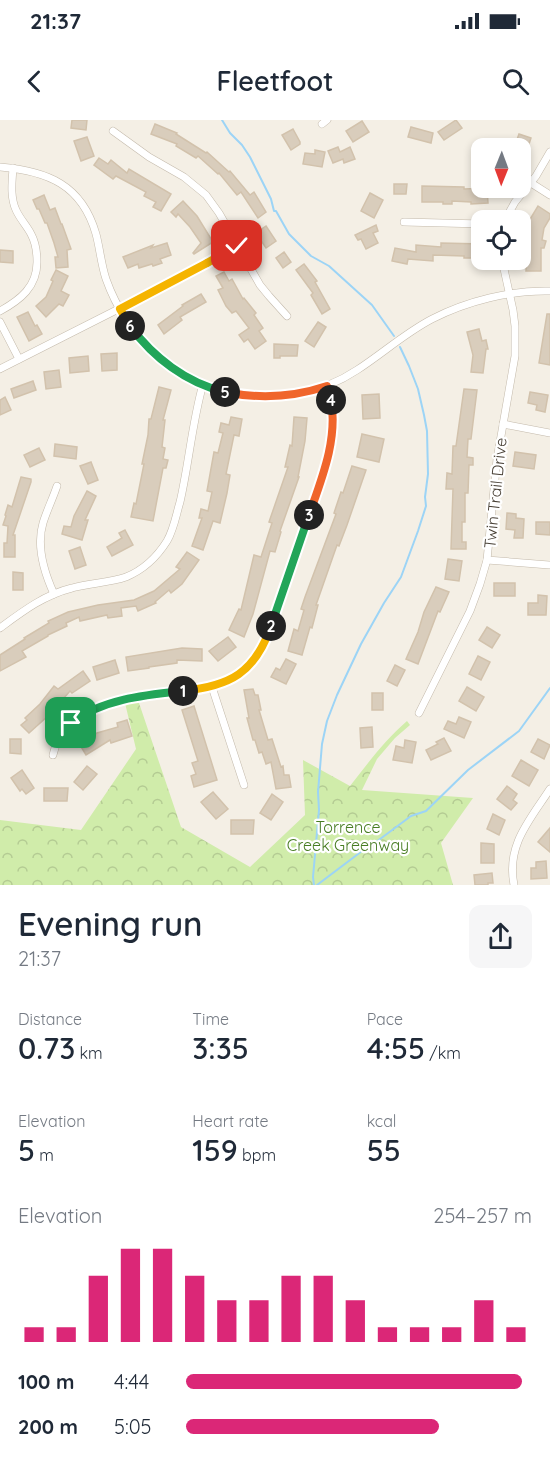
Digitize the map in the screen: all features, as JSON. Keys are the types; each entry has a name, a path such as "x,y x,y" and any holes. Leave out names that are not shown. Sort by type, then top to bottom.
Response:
{"street":[{"path":"113,131 134,147 193,183 206,195 219,213 260,285 288,316"},
{"path":"550,152 531,183 550,195"},
{"path":"0,167 49,177 68,189 87,211 93,225 105,276 131,327 153,352 176,370 203,384 235,394 274,397 327,386 356,370 432,319 466,305 510,295 550,291"},
{"path":"0,311 15,303 29,289 37,265 35,243 14,203 13,168"},
{"path":"404,222 471,224"},
{"path":"0,369 120,309 237,246"},
{"name":"Twin Trail Drive","path":"419,713 470,611 487,560 497,459 515,356 515,326 504,270"},
{"path":"0,322 19,360"},
{"path":"0,628 28,608 54,594 70,588 125,577 144,567 158,554 174,526 203,384"},
{"path":"52,754 62,733 76,719 89,712 120,700 212,687 243,672 255,659 268,636 329,454 333,411 327,386"},
{"path":"503,424 550,433"},
{"path":"54,594 42,559 40,544 44,521 57,486"},
{"path":"487,560 549,565"},
{"path":"212,687 244,785"},
{"path":"514,885 512,860 517,842 550,789"}],"green space":[{"name":"Torrence Creek Greenway","path":"138,700 181,827 250,867 305,815 303,760 350,786 384,744 407,721 410,725 377,759 362,790 473,798 441,843 453,885 0,885 0,820 81,830 136,749 125,703"}],"building":[{"path":"72,120 87,120 86,130 71,128"},
{"path":"456,120 462,128 444,140 438,132"},
{"path":"362,121 369,132 353,142 346,131"},
{"path":"155,124 177,133 207,152 230,171 250,195 254,192 266,212 258,218 241,192 237,195 219,173 198,156 196,158 176,146 177,144 151,134"},
{"path":"411,127 433,133 431,143 408,137"},
{"path":"293,129 300,144 291,150 282,135"},
{"path":"519,134 531,138 518,138"},
{"path":"87,137 94,156 81,161 74,141"},
{"path":"338,147 340,152 350,147 355,159 344,163 343,159 333,163 328,151"},
{"path":"315,150 325,152 322,167 303,164 305,153 315,154"},
{"path":"99,158 108,164 111,160 127,173 129,169 171,194 161,211 153,207 156,202 144,196 146,192 116,176 113,179 94,165"},
{"path":"394,184 407,184 406,194 394,194"},
{"path":"422,186 471,189 471,198 488,198 488,203 471,204 471,202 452,201 452,204 443,204 443,202 422,202"},
{"path":"370,193 383,200 374,218 361,211"},
{"path":"44,195 50,210 55,208 71,249 67,250 68,267 56,268 55,257 58,257 54,243 47,223 33,200"},
{"path":"183,201 197,216 213,242 194,254 201,243 178,214 176,217 171,212"},
{"path":"538,206 550,214 542,240 546,241 544,248 541,248 541,271 526,271 531,270 531,218"},
{"path":"376,225 378,231 373,233 378,243 366,249 361,239 358,240 355,235"},
{"path":"266,226 276,241 266,248 256,233"},
{"path":"167,243 171,255 160,259 162,263 139,268 138,264 128,268 123,257 153,245 151,248"},
{"path":"441,243 471,244 471,258 433,255 433,261 408,259 407,264 392,261 395,248 416,252 416,245 441,247"},
{"path":"0,250 13,251 13,263 0,262"},
{"path":"284,252 291,262 283,268 276,258"},
{"path":"304,264 317,281 315,282 330,309 322,314 311,295 313,293 296,270"},
{"path":"56,270 68,276 61,291 69,295 63,306 59,304 46,317 36,306 46,297"},
{"path":"224,272 229,281 232,279 243,299 256,313 254,315 263,328 259,331 266,341 255,349 248,339 244,342 239,335 249,328 236,311 232,313 226,306 218,290 223,288 216,276"},
{"path":"201,294 206,302 180,317 182,320 164,334 158,325 182,305"},
{"path":"28,312 42,334 29,341 17,317"},
{"path":"547,314 550,314 550,365 539,363"},
{"path":"318,322 326,327 314,347 305,341"},
{"path":"479,329 482,341 486,340 488,349 486,349 483,373 471,372 473,355 467,332"},
{"path":"274,344 298,345 297,356 274,358"},
{"path":"117,353 117,370 102,371 101,354"},
{"path":"88,356 89,371 70,373 69,358"},
{"path":"59,370 61,387 46,389 44,372"},
{"path":"33,381 36,390 14,398 11,389"},
{"path":"159,387 171,390 163,420 165,420 162,447 165,448 163,459 168,460 166,468 163,468 153,521 131,517 144,464 142,464 149,419 151,419"},
{"path":"464,389 477,390 467,457 473,458 473,465 469,465 468,493 465,493 465,522 462,522 462,542 466,542 466,549 451,549 453,489 446,489 447,473 452,474 453,446 456,446"},
{"path":"530,392 548,395 545,412 536,410 537,405 528,403"},
{"path":"379,394 380,418 363,419 362,395"},
{"path":"5,397 11,410 0,415 0,400"},
{"path":"231,417 242,419 239,436 234,435 226,474 230,475 227,493 220,523 213,521 203,550 192,546 202,518 199,518 201,509 208,511 212,492 207,491 214,452 218,453 223,433 219,432 221,423 229,425"},
{"path":"294,417 307,418 299,477 275,552 270,551 253,614 244,637 229,630 239,609 241,610 254,555 261,557 272,523 269,522 288,467 285,467 290,445 292,446"},
{"path":"362,434 384,439 379,462 357,457"},
{"path":"55,444 77,447 76,459 54,456"},
{"path":"39,448 45,460 30,467 24,455"},
{"path":"515,452 536,455 534,469 513,466"},
{"path":"91,462 98,480 88,484 80,466"},
{"path":"352,466 366,470 316,605 318,605 312,628 310,627 302,655 288,651 294,629 298,631 304,610 301,609"},
{"path":"21,477 31,479 31,482 13,535 15,535 15,557 4,557 8,526 3,525 5,515 8,505 12,507"},
{"path":"87,491 96,496 85,520 88,520 82,540 62,534 64,526 71,527"},
{"path":"507,513 516,514 516,518 524,519 523,538 514,538 515,530 506,529"},
{"path":"536,522 550,522 550,535 536,534"},
{"path":"125,530 133,545 112,556 107,547 122,538 119,533"},
{"path":"80,547 86,565 75,569 69,551"},
{"path":"187,552 199,560 182,584 171,593 169,590 156,603 138,611 136,606 121,608 122,616 108,618 107,615 80,621 79,617 22,651 26,657 0,671 0,655 49,623 48,621 68,612 134,600 154,591 180,569 176,567"},
{"path":"448,559 462,561 459,581 445,579"},
{"path":"13,572 23,573 23,590 13,590"},
{"path":"494,583 515,583 515,596 494,596"},
{"path":"436,587 449,592 440,612 438,611 418,664 406,659"},
{"path":"538,595 547,596 546,615 528,615 528,603 538,603"},
{"path":"487,627 500,635 492,648 479,640"},
{"path":"228,637 236,647 218,661 209,651"},
{"path":"182,648 202,649 202,661 177,660 177,663 128,671 126,657"},
{"path":"478,656 490,662 481,680 469,674"},
{"path":"286,659 296,664 286,684 271,677 276,668 280,670"},
{"path":"115,660 119,673 97,680 93,667"},
{"path":"395,665 405,670 397,686 387,681"},
{"path":"83,671 90,681 72,693 70,691 29,733 21,725 54,686 58,689"},
{"path":"467,687 484,697 476,711 459,701"},
{"path":"253,689 255,695 258,695 261,710 259,710 268,740 272,739 281,767 283,766 284,775 289,775 291,787 276,789 271,762 266,764 262,752 259,753 255,740 253,740 247,718 249,718 244,690"},
{"path":"372,693 383,693 383,710 372,710"},
{"path":"194,706 217,780 194,787 191,776 196,774 192,763 198,761 182,710"},
{"path":"459,717 471,722 464,738 444,729 448,721 456,724"},
{"path":"127,720 132,736 111,743 110,740 86,755 80,745 97,733 118,727 117,723"},
{"path":"372,727 373,747 361,748 360,728"},
{"path":"444,738 451,751 431,760 426,750"},
{"path":"10,739 21,739 21,754 10,753"},
{"path":"538,739 550,745 544,759 531,752"},
{"path":"405,740 416,742 412,763 393,760 396,746 404,748"},
{"path":"521,760 538,770 529,786 512,776"},
{"path":"87,766 97,774 83,790 74,782"},
{"path":"22,770 34,788 26,794 22,789 20,791 11,778"},
{"path":"507,786 517,794 513,800 517,803 511,810 497,799"},
{"path":"44,788 68,788 67,801 44,801"},
{"path":"213,792 228,809 216,819 201,802"},
{"path":"272,794 283,802 271,820 260,813"},
{"path":"493,814 505,820 499,835 487,829"},
{"path":"231,820 254,820 253,834 231,834"},
{"path":"550,828 550,852 538,842"},
{"path":"481,843 494,844 494,863 481,863"},
{"path":"546,861 547,878 531,879 531,868 536,868 536,862"},
{"path":"492,873 493,883 475,885 474,875"}],"waterway":[{"path":"222,120 250,157 271,199 274,211 289,234 311,256 329,266 372,305 394,336"},
{"path":"314,885 318,792 322,744 327,721 361,644 401,577 426,506 427,431 418,389 400,347"},
{"path":"372,845 411,816 426,811 468,770 519,731 550,688"},
{"path":"317,885 366,848"}],"route":[{"path":"71,723 89,712 120,700 156,693 212,687 225,682 243,672 250,665 268,636 329,454 333,411 327,386 313,391 274,397 220,391 190,378 159,357 131,327 120,309 237,246"}]}
